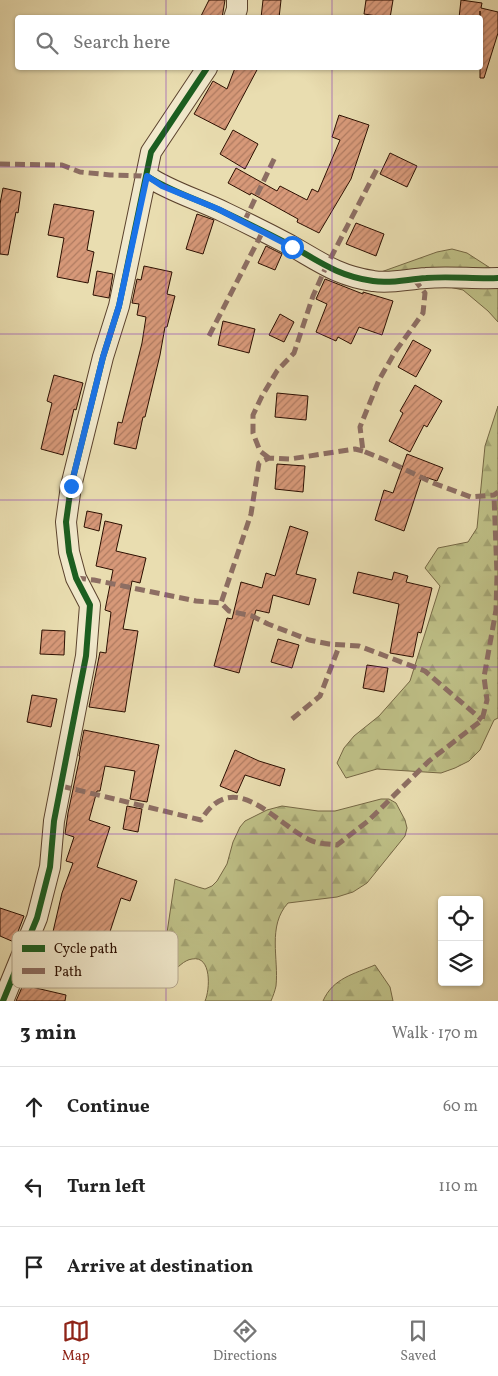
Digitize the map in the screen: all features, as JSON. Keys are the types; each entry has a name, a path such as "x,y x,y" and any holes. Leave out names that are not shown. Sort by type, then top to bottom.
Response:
{"street":[{"path":"235,15 237,0"},
{"path":"32,931 37,918 50,867 54,821 86,656 90,605 76,578 68,552 66,522 71,486 103,357 119,306 151,152 205,70"},
{"path":"147,176 162,186 218,209 263,231 329,269 351,277 374,281 452,277 498,278"},
{"path":"3,1001 12,979"}],"green space":[{"path":"452,249 467,253 498,273 498,322 463,290 381,272 437,252"},
{"path":"498,406 498,718 494,720 480,750 469,761 455,768 441,773 377,769 346,778 337,763 344,748 354,736 379,716 410,681 440,586 425,568 438,548 468,542 477,528 485,446"},
{"path":"381,799 389,799 396,803 405,820 407,828 405,836 367,883 353,892 337,897 288,903 282,912 276,932 277,976 271,1001 205,1001 208,989 208,974 203,962 199,959 192,959 178,967 178,931 167,931 175,879 205,889 212,886 227,864 233,842 240,827 245,821 267,810 282,806 318,811 335,811"},
{"path":"375,965 390,987 393,1001 323,1001 327,993 338,982"}],"building":[{"path":"209,0 225,0 222,15 202,15"},
{"path":"263,0 281,0 279,15 261,15"},
{"path":"366,0 393,0 390,15 364,14"},
{"path":"461,0 482,3 481,8 498,12 498,33 484,78 480,78 480,70 483,70 483,15 459,15"},
{"path":"234,70 257,70 225,130 194,114 213,81 227,89"},
{"path":"339,115 369,125 351,179 319,233 297,222 298,219 251,193 250,195 228,183 236,168 277,191 280,186 307,200 312,189 318,192 340,140 332,137"},
{"path":"233,130 258,144 245,169 220,154"},
{"path":"390,153 417,166 407,187 380,174"},
{"path":"3,188 21,192 8,255 0,254 0,204"},
{"path":"54,204 94,211 87,250 94,252 88,283 57,277 64,238 48,235"},
{"path":"197,214 214,220 203,254 186,249"},
{"path":"356,223 384,234 376,256 346,244"},
{"path":"266,246 282,254 275,270 258,263"},
{"path":"144,266 172,272 167,294 175,296 167,327 165,327 160,355 136,449 114,444 118,422 122,423 142,343 146,317 137,315 139,304 132,303 137,279 141,280"},
{"path":"97,271 113,274 109,298 93,295"},
{"path":"325,279 363,294 363,292 393,301 382,335 359,327 351,344 338,337 336,341 316,332 327,304 316,299"},
{"path":"280,314 294,322 284,342 269,335"},
{"path":"223,321 255,329 249,353 218,345"},
{"path":"413,340 431,350 416,377 398,367"},
{"path":"54,375 83,383 76,410 74,409 63,455 41,449 52,403 47,401"},
{"path":"415,385 442,401 427,427 424,425 410,452 389,441 403,413 400,411"},
{"path":"277,393 308,396 306,420 275,417"},
{"path":"407,454 443,468 437,481 422,476 404,531 375,520 384,490 393,493"},
{"path":"277,464 305,466 303,492 275,489"},
{"path":"87,511 102,514 99,531 84,527"},
{"path":"105,521 122,525 116,551 146,558 140,583 132,581 123,629 138,631 125,712 89,707 100,652 106,653 111,612 105,610 113,570 96,566"},
{"path":"290,526 308,532 296,574 316,579 309,605 273,595 269,613 256,610 239,673 214,666 227,618 232,619 241,582 262,588 266,573 275,576"},
{"path":"358,572 392,580 394,572 408,576 406,582 432,588 421,633 418,632 413,657 390,653 399,604 353,593"},
{"path":"42,630 65,631 64,655 40,654"},
{"path":"278,639 299,645 292,668 271,662"},
{"path":"367,665 388,668 384,692 363,688"},
{"path":"32,695 57,699 51,727 27,722"},
{"path":"84,730 159,745 147,802 130,799 135,771 105,766 100,791 97,791 89,820 110,827 97,867 137,881 130,901 121,898 110,931 53,931 62,893 73,863 66,861 74,837 65,834"},
{"path":"235,750 259,761 285,769 280,786 245,775 237,793 220,786"},
{"path":"127,806 142,809 138,832 123,829"},
{"path":"0,908 24,916 18,931 12,931 12,941 0,936"},
{"path":"22,988 36,988 66,995 65,1001 16,1001"}],"marked path":[{"path":"244,222 276,155"},
{"path":"0,164 62,165 80,172 147,176"},
{"path":"269,458 260,451 253,433 253,415 277,371 294,353 313,296 326,267 377,169"},
{"path":"209,336 263,231"},
{"path":"414,279 425,293 423,313 395,352 379,380 360,427 363,451 433,483 471,497 494,495 498,492"},
{"path":"363,451 355,449 290,459 269,458 259,463 251,514 221,603 229,611 252,616 309,640 329,644 359,646 425,671 482,720"},
{"path":"61,786 201,820 214,805 227,798 240,798 254,803 310,840 337,845 368,821 429,761 482,720 487,700 484,677 496,610 497,575 494,495"},
{"path":"76,578 196,601 221,603"},
{"path":"292,719 320,696 340,644"}],"cycle path":[{"path":"32,931 37,918 50,867 54,821 86,656 90,605 76,578 69,552 66,522 71,486 103,357 119,306 151,152 206,70"},
{"path":"147,176 166,187 216,208 290,245 330,268 349,276 386,282 435,277 498,278"},
{"path":"3,1001 12,979"}],"route":[{"path":"71,486 103,357 119,306 147,176 162,186 218,209 292,247"}]}
